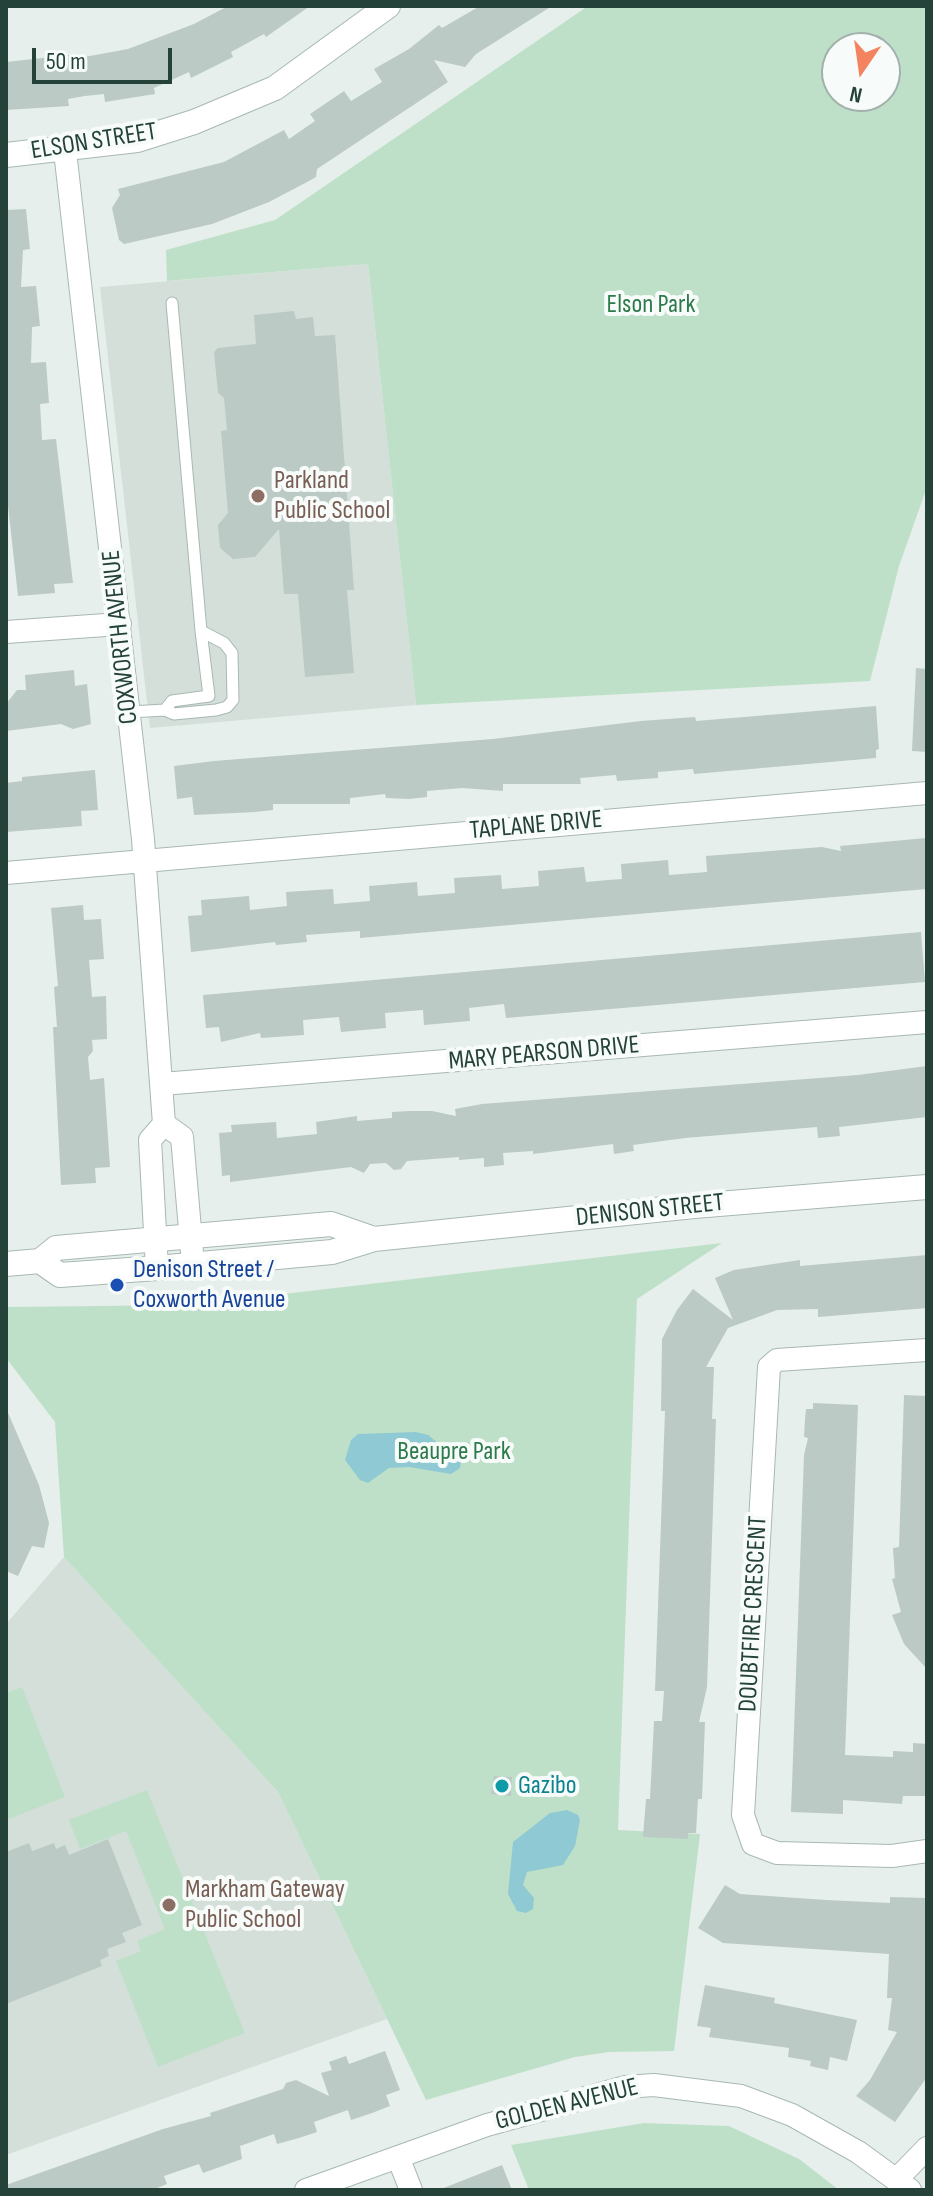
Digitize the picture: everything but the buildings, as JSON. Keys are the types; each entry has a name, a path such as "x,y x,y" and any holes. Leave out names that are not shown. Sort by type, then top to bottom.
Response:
{"street":[{"name":"ELSON STREET","path":"6,155 65,151 137,140 194,122 275,88 388,6"},
{"name":"COXWORTH AVENUE","path":"65,151 145,860 164,1124 150,1140 157,1268"},
{"path":"6,632 120,624"},
{"name":"TAPLANE DRIVE","path":"6,873 927,793"},
{"name":"MARY PEARSON DRIVE","path":"162,1084 927,1022"},
{"name":"COXWORTH AVENUE","path":"164,1124 182,1137 193,1264"},
{"name":"DENISON STREET","path":"40,1261 60,1275 157,1268 332,1252 374,1239 694,1206 927,1187"},
{"name":"DENISON STREET","path":"6,1264 40,1261 56,1248 331,1224 374,1239"},
{"name":"DOUBTFIRE CRESCENT","path":"927,1350 777,1360 769,1367 743,1815 753,1844 777,1853 892,1856 927,1851"},
{"name":"GOLDEN AVENUE","path":"306,2190 487,2125 625,2087 674,2085 741,2096 792,2115 903,2184"},
{"path":"903,2184 927,2148"},
{"path":"398,2157 411,2190"}],"lane":[{"path":"165,710 172,701 209,696 172,303"},
{"path":"130,712 165,710 174,714 227,707 233,700 232,653 224,643 201,631"}],"shaded area":[{"name":"Parkland Public School","path":"368,264 416,705 150,728 100,287"},
{"name":"Markham Gateway Public School","path":"64,1557 278,1792 387,2019 6,2155 6,1624"}],"green space":[{"name":"Elson Park","path":"588,6 927,6 927,487 899,566 870,681 416,705 368,264 167,281 166,250 275,220"},
{"name":"Beaupre Park","path":"722,1243 637,1299 618,1830 700,1834 674,2051 609,2052 575,2057 426,2100 278,1792 64,1557 55,1422 6,1358 6,1307 189,1305"},
{"path":"22,1687 65,1797 6,1820 6,1693"},
{"path":"147,1790 245,2033 158,2067 116,1961 141,1951 137,1941 165,1929 126,1831 80,1849 69,1820"},
{"path":"644,2123 729,2126 799,2159 839,2190 529,2190 511,2145"}],"water":[{"path":"416,1432 428,1435 461,1462 460,1468 451,1474 409,1467 389,1468 368,1483 360,1480 345,1460 351,1440 358,1434"},
{"path":"567,1810 578,1815 580,1820 575,1846 563,1865 527,1872 523,1885 534,1898 533,1909 526,1913 517,1911 508,1894 513,1842 550,1813"}],"place":[{"name":"Parkland Public School","path":"258,496"},
{"name":"Denison Street / Coxworth Avenue","path":"117,1285"},
{"name":"Gazibo","path":"502,1786"},
{"name":"Markham Gateway Public School","path":"169,1905"}]}
